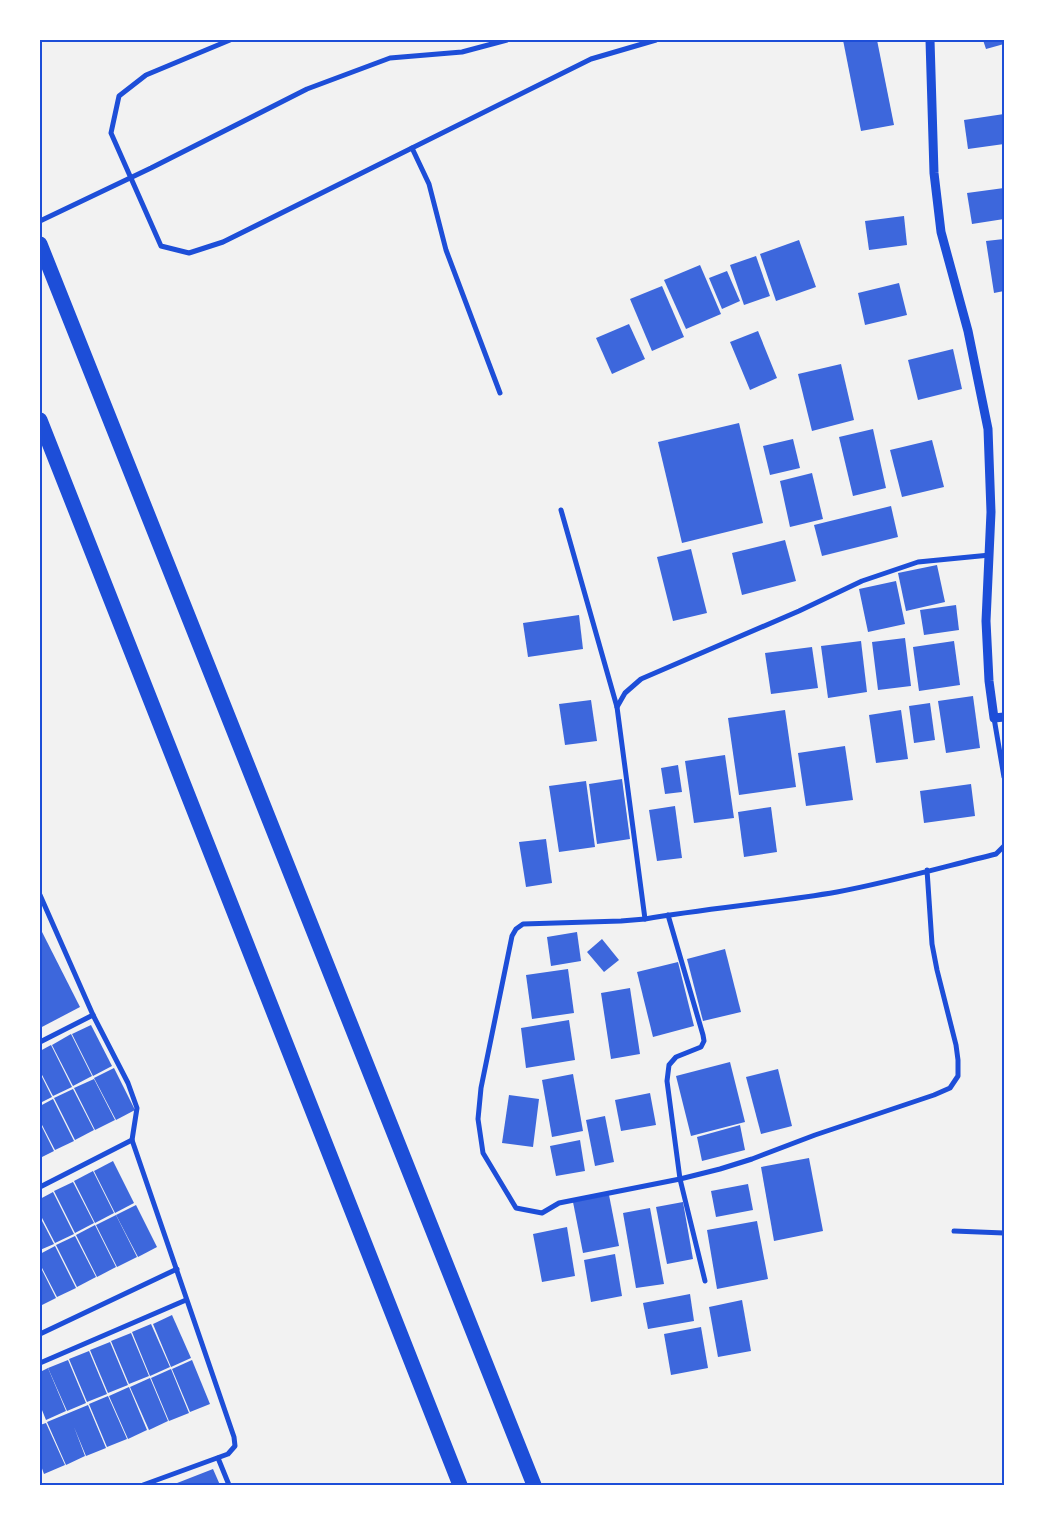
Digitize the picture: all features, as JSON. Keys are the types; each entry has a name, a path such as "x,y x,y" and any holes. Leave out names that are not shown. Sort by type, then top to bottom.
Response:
{"highway":[{"path":"40,244 534,1485"},
{"path":"40,420 460,1485"}],"street":[{"path":"230,40 146,75 119,96 111,133 161,246 189,253 222,242 591,59 656,40"},
{"path":"40,221 151,168 307,89 390,58 462,52 507,40"},
{"path":"930,40 934,173 941,232 968,331 988,428 991,512 986,621 989,681 1004,777"},
{"path":"412,148 429,184 446,250 500,393"},
{"path":"561,510 617,707 645,918"},
{"path":"617,707 625,693 641,679 799,611 862,581 918,562 990,555"},
{"path":"994,718 1004,718"},
{"path":"928,870 932,944 956,1044 958,1060 958,1076 950,1088 752,1159 680,1179 560,1203 542,1213 516,1208 483,1153 478,1119 481,1088 512,936 516,929 523,924 621,921 836,892 928,870 996,854 1004,846"},
{"path":"40,894 92,1015 128,1082 137,1108 132,1140 234,1437 235,1446 228,1454 142,1485"},
{"path":"668,915 704,1041 701,1047 676,1057 669,1065 667,1081 680,1179 705,1282"},
{"path":"40,1042 92,1015"},
{"path":"40,1187 132,1140"},
{"path":"954,1231 1004,1233"},
{"path":"40,1334 176,1269"},
{"path":"40,1363 186,1300"},
{"path":"218,1458 228,1485"}],"building":[{"path":"843,40 877,40 894,125 861,131"},
{"path":"983,40 1004,40 1004,44 986,49"},
{"path":"1004,114 1004,144 968,149 964,120"},
{"path":"1004,188 1004,219 972,224 967,193"},
{"path":"904,216 907,245 869,250 865,221"},
{"path":"1004,239 1004,291 994,293 986,241"},
{"path":"799,240 816,287 776,301 760,254"},
{"path":"756,256 770,296 744,305 730,265"},
{"path":"700,265 721,314 686,329 664,280"},
{"path":"727,271 740,301 722,309 709,278"},
{"path":"899,283 907,315 865,325 858,293"},
{"path":"662,286 684,337 652,351 630,299"},
{"path":"629,324 645,359 612,374 596,338"},
{"path":"758,331 777,378 750,390 730,342"},
{"path":"953,349 962,389 918,400 908,360"},
{"path":"841,364 854,420 812,431 798,374"},
{"path":"739,423 763,523 682,543 658,442"},
{"path":"873,429 886,488 853,496 839,437"},
{"path":"793,439 800,468 770,475 763,446"},
{"path":"932,440 944,487 902,497 890,450"},
{"path":"812,473 823,519 790,527 780,481"},
{"path":"891,506 898,537 822,556 814,525"},
{"path":"785,540 796,581 742,595 732,553"},
{"path":"691,549 707,613 673,621 657,557"},
{"path":"937,565 945,602 906,611 898,573"},
{"path":"896,581 905,624 868,632 859,589"},
{"path":"956,605 959,630 924,635 920,610"},
{"path":"579,615 583,649 528,657 523,623"},
{"path":"905,638 911,686 878,690 872,642"},
{"path":"861,641 867,692 828,698 821,646"},
{"path":"954,641 960,685 919,691 913,647"},
{"path":"812,647 818,688 771,694 765,653"},
{"path":"973,696 980,748 946,753 938,701"},
{"path":"591,700 597,741 565,745 559,704"},
{"path":"930,703 935,740 914,743 909,706"},
{"path":"785,710 796,787 739,795 728,718"},
{"path":"901,710 908,759 876,763 869,715"},
{"path":"845,746 853,800 806,806 798,753"},
{"path":"725,755 734,818 694,823 685,761"},
{"path":"678,765 682,792 665,794 661,768"},
{"path":"622,779 630,839 597,844 589,784"},
{"path":"586,781 595,847 559,852 549,786"},
{"path":"971,784 975,816 924,823 920,791"},
{"path":"675,806 682,858 657,861 649,810"},
{"path":"771,807 777,852 744,857 738,812"},
{"path":"546,839 552,883 526,887 519,842"},
{"path":"40,928 80,1007 40,1028"},
{"path":"577,932 581,961 551,966 547,937"},
{"path":"602,939 619,960 604,972 587,952"},
{"path":"725,949 741,1012 703,1021 687,959"},
{"path":"678,962 694,1026 653,1037 637,972"},
{"path":"568,969 574,1013 532,1019 526,975"},
{"path":"630,988 640,1054 611,1059 601,993"},
{"path":"569,1020 575,1060 526,1068 521,1028"},
{"path":"91,1025 112,1066 93,1076 72,1034"},
{"path":"71,1034 92,1076 73,1086 52,1045"},
{"path":"51,1045 72,1087 53,1096 40,1071 40,1051"},
{"path":"730,1062 745,1122 691,1136 676,1076"},
{"path":"114,1068 135,1110 116,1120 94,1078"},
{"path":"778,1069 792,1126 761,1134 746,1077"},
{"path":"40,1073 52,1097 40,1103"},
{"path":"573,1074 583,1131 552,1137 542,1080"},
{"path":"94,1079 115,1120 95,1130 74,1088"},
{"path":"73,1089 94,1130 75,1140 54,1098"},
{"path":"650,1093 656,1125 621,1131 615,1100"},
{"path":"509,1095 539,1099 533,1147 502,1143"},
{"path":"53,1099 74,1141 55,1150 40,1121 40,1106"},
{"path":"605,1116 614,1162 595,1166 586,1120"},
{"path":"40,1123 54,1151 40,1158"},
{"path":"740,1125 745,1150 702,1161 697,1137"},
{"path":"580,1140 585,1171 556,1176 550,1146"},
{"path":"809,1158 823,1231 774,1241 761,1167"},
{"path":"113,1161 134,1203 115,1213 94,1171"},
{"path":"93,1171 114,1213 95,1223 74,1181"},
{"path":"73,1182 94,1223 75,1233 54,1191"},
{"path":"748,1184 753,1210 716,1217 711,1191"},
{"path":"53,1192 74,1234 55,1243 40,1214 40,1199"},
{"path":"609,1195 619,1246 583,1253 573,1202"},
{"path":"683,1202 693,1259 667,1264 656,1207"},
{"path":"136,1205 157,1247 138,1257 116,1215"},
{"path":"650,1208 664,1284 636,1288 623,1213"},
{"path":"116,1215 137,1257 117,1267 96,1225"},
{"path":"40,1217 54,1244 40,1250"},
{"path":"757,1221 768,1279 717,1289 707,1230"},
{"path":"95,1225 116,1267 97,1277 76,1235"},
{"path":"567,1227 575,1276 542,1282 533,1234"},
{"path":"75,1236 96,1277 77,1287 56,1245"},
{"path":"55,1246 76,1288 57,1297 40,1264 40,1254"},
{"path":"615,1254 622,1296 591,1302 584,1260"},
{"path":"40,1266 56,1298 40,1306"},
{"path":"690,1294 694,1321 648,1329 643,1303"},
{"path":"742,1300 751,1351 718,1357 709,1307"},
{"path":"172,1315 191,1358 171,1367 153,1324"},
{"path":"151,1324 170,1367 150,1376 132,1332"},
{"path":"701,1327 708,1368 671,1375 664,1334"},
{"path":"131,1333 149,1376 129,1384 111,1341"},
{"path":"110,1342 128,1385 108,1393 90,1350"},
{"path":"89,1351 107,1394 87,1402 69,1359"},
{"path":"68,1360 86,1403 67,1411 48,1368"},
{"path":"192,1360 210,1404 190,1412 172,1369"},
{"path":"48,1368 66,1411 46,1420 40,1405 40,1372"},
{"path":"171,1369 189,1413 169,1421 151,1378"},
{"path":"150,1378 168,1421 149,1430 130,1387"},
{"path":"129,1387 147,1430 128,1439 109,1396"},
{"path":"108,1396 127,1439 107,1447 89,1404"},
{"path":"88,1405 106,1448 86,1456 74,1427 85,1456 66,1465 47,1422"},
{"path":"46,1423 65,1465 44,1474 40,1463 40,1425"},
{"path":"213,1469 220,1485 172,1485"}]}
